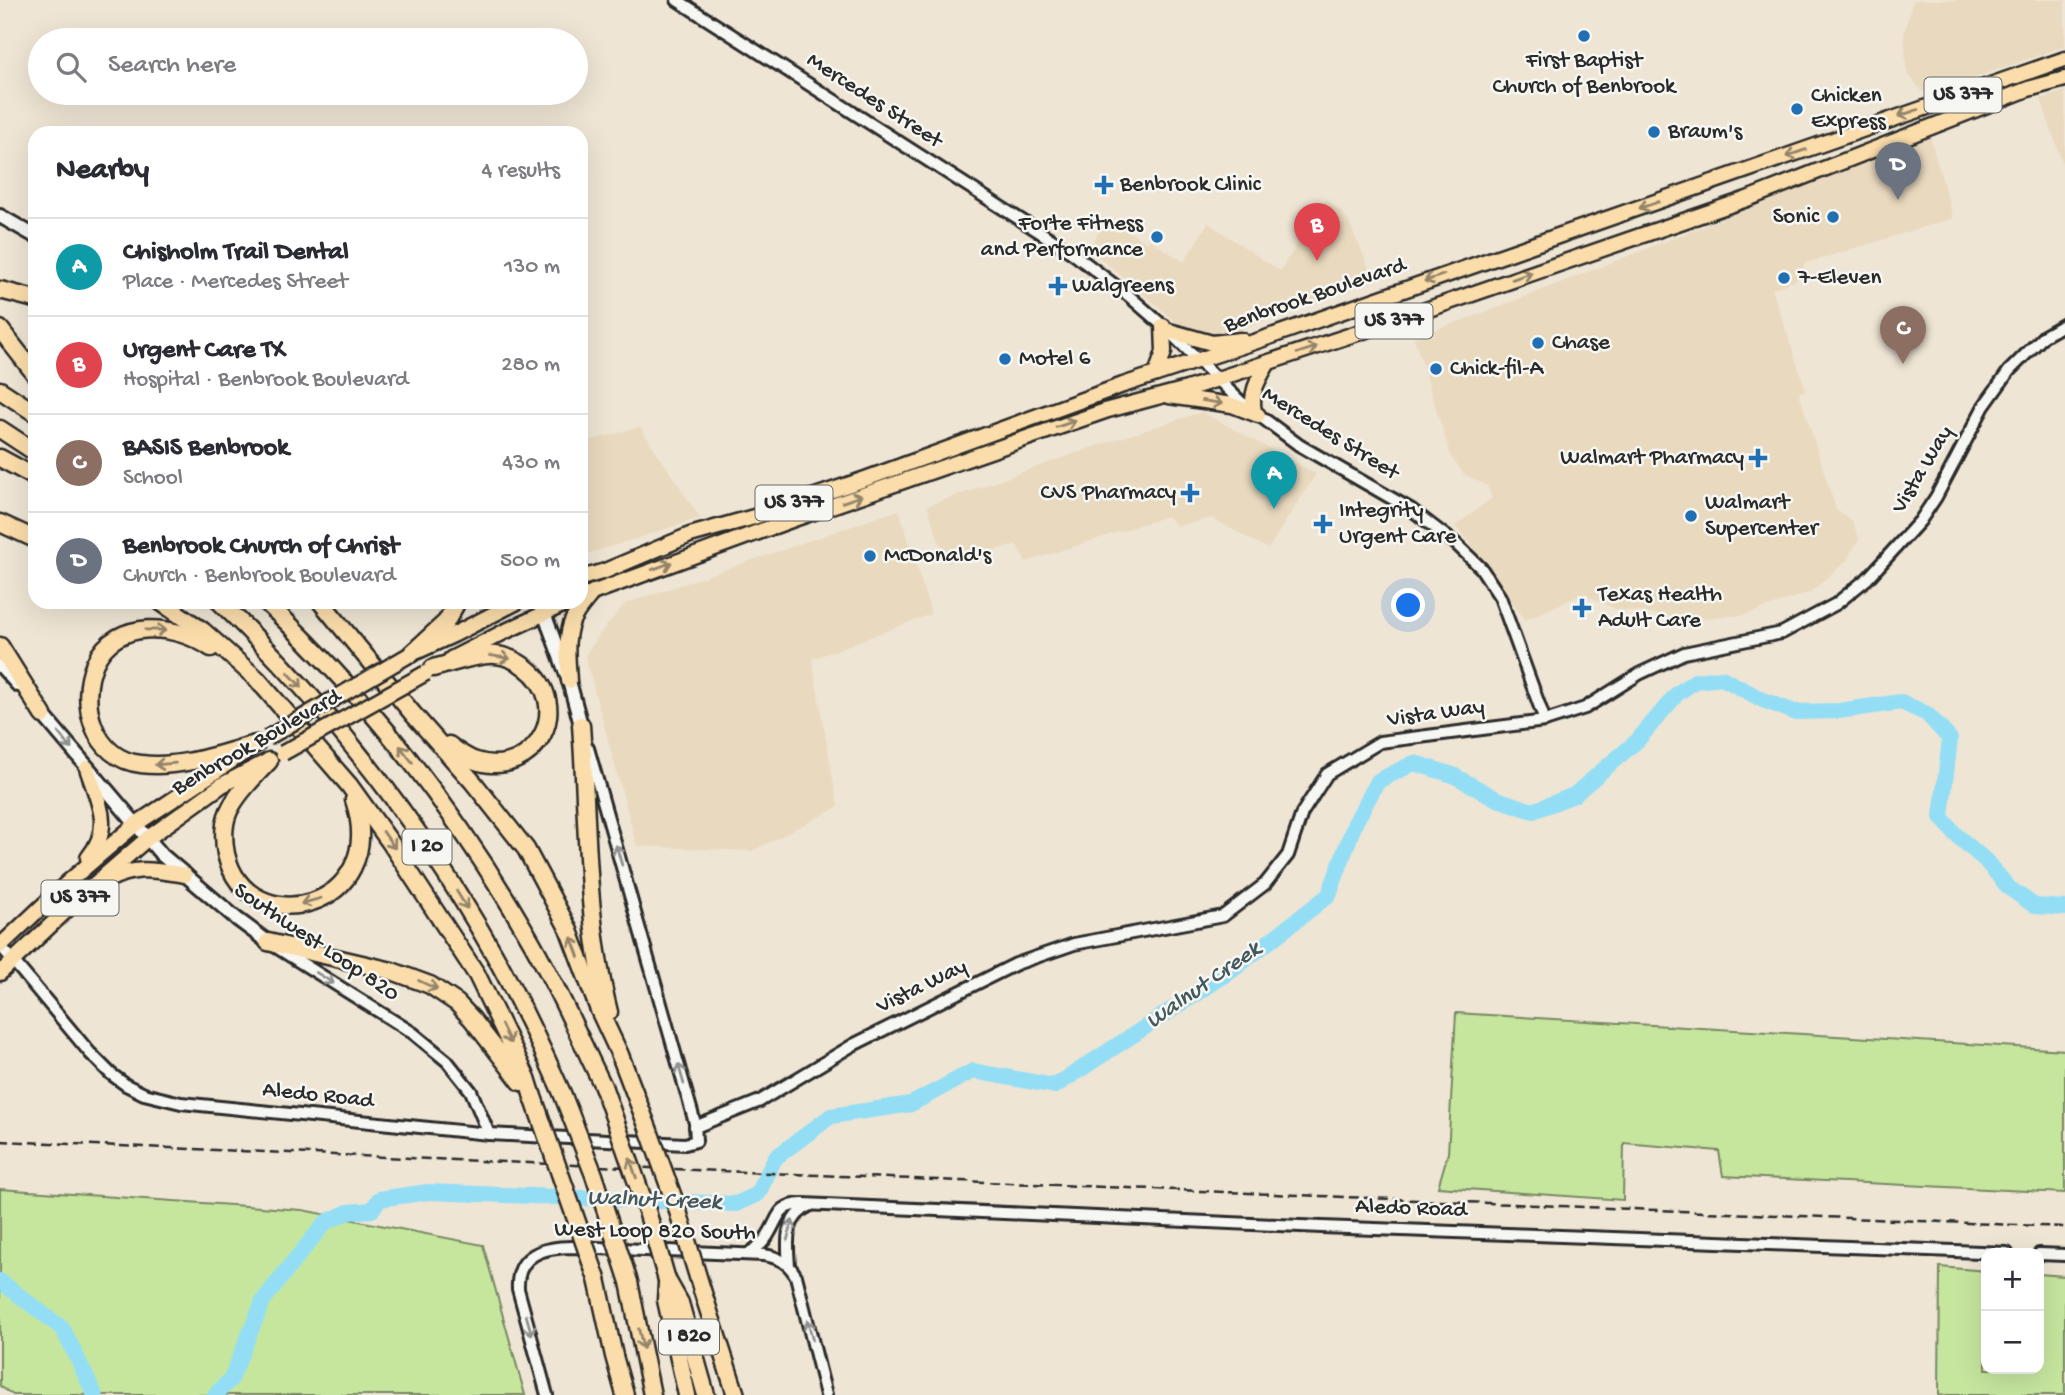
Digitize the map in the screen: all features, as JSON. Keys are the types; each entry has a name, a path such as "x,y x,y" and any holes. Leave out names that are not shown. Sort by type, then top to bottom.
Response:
{"highway":[{"path":"0,290 28,298"},
{"path":"0,329 28,365"},
{"path":"0,390 28,408"},
{"path":"0,429 28,447"},
{"path":"0,458 28,473"},
{"path":"0,523 28,536"},
{"path":"171,609 203,631 257,679 349,785 390,842 477,975 527,1078 597,1279 625,1395"},
{"path":"212,609 224,620 249,630"},
{"name":"I 20","path":"227,609 298,682 388,792 442,868 495,955 562,1093 594,1175 629,1282 652,1395"},
{"name":"I 20","path":"273,609 312,645 376,716 429,783 465,835 549,973 603,1086 647,1210 667,1280 667,1300 687,1395"},
{"path":"287,609 308,630 312,645"},
{"path":"327,609 526,849 568,928 648,1128 736,1390"},
{"path":"334,609 340,624"},
{"path":"410,655 446,622 453,609"},
{"path":"257,679 240,670 204,643 180,632 147,629 120,637 107,647 96,661 88,698 97,734 105,748 137,764 178,763 262,741"},
{"path":"0,646 43,715"},
{"path":"430,671 495,654 517,661 537,676 547,699 549,714 545,733 535,747 504,765 474,761 434,736"},
{"path":"581,725 597,959 620,1055"},
{"path":"276,757 230,808 225,825 224,844 236,877 249,891 264,901 281,905 319,900 335,891 349,876 361,830 349,785"},
{"path":"268,942 392,971 430,985 457,1003 472,1019 532,1094"},
{"name":"I 820","path":"667,1280 680,1303 706,1395"},
{"path":"614,1356 614,1395"}],"main road":[{"name":"Benbrook Boulevard","path":"588,594 1089,397 1200,361 2065,59"},
{"name":"Benbrook Boulevard","path":"588,575 605,571 691,535 878,482 1217,379 1391,322 1746,198 2028,89 2065,79"},
{"path":"0,216 28,232"},
{"path":"1156,374 1164,352 1166,329 1212,343 1260,340"},
{"path":"1256,413 1252,401 1254,388 1268,363"},
{"path":"1164,395 1232,405 1256,413"},
{"name":"Benbrook Boulevard","path":"0,945 136,824 262,741 410,655 503,609"},
{"name":"Benbrook Boulevard","path":"0,973 148,838 222,785 504,632 541,609"},
{"path":"543,609 569,681 581,725"},
{"path":"569,681 570,626 578,609"},
{"name":"Southwest Loop 820","path":"0,665 148,838 185,875 268,942"},
{"path":"67,883 95,849 102,835 102,813 87,768"},
{"path":"89,889 119,874 139,870 155,869 185,875"}],"street":[{"name":"Mercedes Street","path":"677,0 1050,237 1129,296 1256,413 1299,445 1412,510 1455,543 1481,568 1500,597 1545,721"},
{"name":"Vista Way","path":"695,1127 760,1101 853,1045 1016,964 1074,944 1223,916 1265,884 1288,855 1302,813 1326,775 1380,742 1545,721 1585,708 1639,674 1684,653 1782,633 1836,604 1868,578 1920,521 1936,497 1984,405 2009,371 2044,335 2065,324"},
{"path":"581,725 695,1127"},
{"name":"Southwest Loop 820","path":"268,942 413,1033 447,1061 471,1091 489,1134"},
{"name":"Aledo Road","path":"0,945 103,1067 126,1085 144,1094 181,1103 489,1134 685,1144 696,1141 695,1127"},
{"name":"Aledo Road","path":"748,1254 765,1240 783,1208 796,1204 1981,1252"},
{"path":"813,1204 801,1210 790,1224 787,1238 789,1266 796,1276 826,1395"},
{"name":"West Loop 820 South","path":"547,1395 518,1289 520,1269 530,1257 563,1247 748,1254 777,1258 789,1266"},
{"path":"2044,1254 2065,1255"}],"shaded area":[{"path":"1913,0 2065,0 2065,46 1946,88 1922,91 1907,73 1904,34"},
{"path":"2065,91 2065,171 2041,99"},
{"path":"1930,137 1953,218 1803,264 1806,276 1772,289 1806,390 1799,393 1836,510 1852,521 1859,539 1847,560 1811,592 1744,615 1690,619 1616,609 1583,594 1525,620 1455,526 1492,498 1488,486 1465,475 1451,457 1414,337 1481,314"},
{"path":"1326,200 1349,222 1372,281 1215,339 1198,337 1179,325 1089,249 1103,225 1115,232 1120,226 1147,243 1150,240 1184,262 1208,223 1280,271"},
{"path":"1202,412 1316,474 1268,549 1212,518 1177,526 1167,516 1026,562 1016,544 947,563 927,506"},
{"path":"640,427 700,518 588,554 588,441"},
{"path":"899,510 931,614 812,659 838,807 752,851 637,846 585,656 602,631 625,604"}],"green space":[{"path":"1456,1013 2065,1050 2065,1193 1723,1176 1719,1151 1624,1143 1623,1200 1438,1187 1448,1153"},
{"path":"0,1189 302,1210 483,1245 525,1395 13,1395 0,1386"},
{"path":"1940,1267 1981,1271 1981,1374 2044,1374 2044,1274 2065,1276 2065,1395 1939,1395"}],"waterway":[{"name":"Walnut Creek","path":"215,1395 231,1379 263,1301 326,1222 348,1212 372,1210 379,1199 428,1192 736,1204 758,1194 775,1158 831,1116 911,1104 973,1071 1055,1086 1234,969 1329,895 1355,823 1378,781 1414,763 1453,775 1497,799 1533,811 1574,795 1637,741 1677,694 1695,681 1722,678 1763,700 1794,712 1839,711 1901,702 1927,714 1950,739 1941,817 2009,888 2035,906 2065,908"},
{"name":"Walnut Creek","path":"0,1281 63,1329 95,1395"}],"railway":[{"path":"0,1141 2065,1227"}],"place":[{"name":"First Baptist Church of Benbrook","path":"1584,36"},
{"name":"Chicken Express","path":"1797,109"},
{"name":"Braum's","path":"1654,132"},
{"name":"Benbrook Clinic","path":"1104,185"},
{"name":"Benbrook Church of Christ","path":"1898,200"},
{"name":"Sonic","path":"1833,217"},
{"name":"Forte Fitness and Performance","path":"1157,237"},
{"name":"Urgent Care TX","path":"1317,261"},
{"name":"7-Eleven","path":"1784,278"},
{"name":"Walgreens","path":"1058,286"},
{"name":"Chase","path":"1538,343"},
{"name":"Motel 6","path":"1005,359"},
{"name":"BASIS Benbrook","path":"1903,364"},
{"name":"Chick-fil-A","path":"1436,369"},
{"name":"Walmart Pharmacy","path":"1758,458"},
{"name":"CVS Pharmacy","path":"1190,493"},
{"name":"Chisholm Trail Dental","path":"1274,509"},
{"name":"Walmart Supercenter","path":"1691,516"},
{"name":"Integrity Urgent Care","path":"1323,524"},
{"name":"McDonald's","path":"870,556"},
{"name":"Texas Health Adult Care","path":"1582,608"}]}
